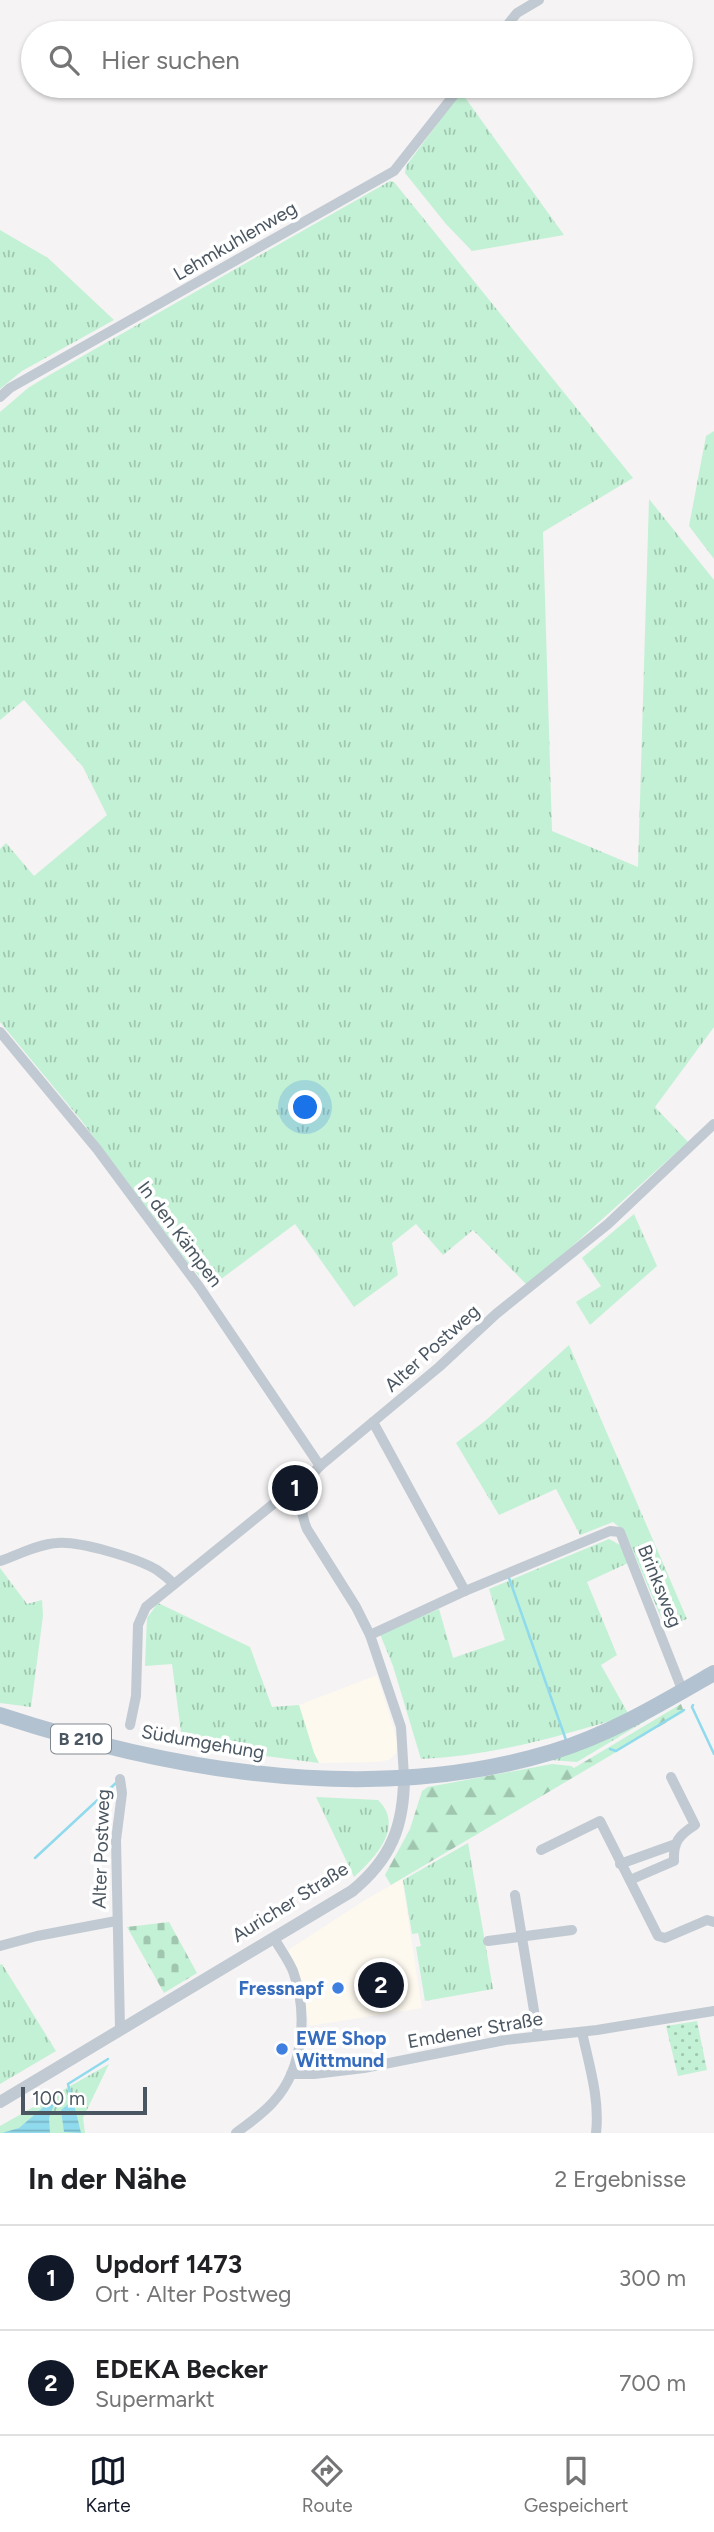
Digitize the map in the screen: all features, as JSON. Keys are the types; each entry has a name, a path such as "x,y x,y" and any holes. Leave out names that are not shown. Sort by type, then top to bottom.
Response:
{"main road":[{"name":"B 210","path":"404,1777 512,1763 554,1751 609,1731 714,1673"},
{"name":"Südumgehung","path":"0,1715 124,1750 225,1769 312,1778 404,1777"}],"street":[{"path":"511,21 517,13 539,0"},
{"name":"Lehmkuhlenweg","path":"0,397 10,388 394,171 452,98"},
{"name":"In den Kämpen","path":"0,1032 97,1149 200,1288 320,1466"},
{"name":"Alter Postweg","path":"300,1501 309,1479 320,1466 439,1367 496,1314 608,1224 714,1124"},
{"path":"373,1422 465,1591"},
{"path":"130,1725 136,1696 136,1643 140,1616 146,1607 276,1501 285,1498 300,1501 307,1529 356,1606 370,1635 401,1727 404,1777"},
{"name":"Brinksweg","path":"370,1635 465,1591 610,1531 620,1532 683,1692"},
{"path":"0,1561 44,1545 70,1544 139,1562 158,1570 174,1584"},
{"name":"Auricher Straße","path":"0,2102 352,1891 379,1865 397,1831 404,1777"},
{"path":"620,1864 673,1845 681,1834 695,1825 671,1777"},
{"name":"Alter Postweg","path":"120,1779 122,1793 116,1840 120,2029"},
{"path":"541,1850 600,1821 658,1936 665,1938 707,1920 714,1922"},
{"path":"630,1881 674,1861 673,1845"},
{"path":"515,1895 538,2035"},
{"name":"Alter Postweg","path":"2,1945 116,1921"},
{"path":"488,1941 572,1930"},
{"path":"236,2133 275,2100 290,2074 301,2033 301,2007 293,1971 274,1938"},
{"name":"Emdener Straße","path":"290,2074 364,2068 538,2035 582,2032 714,2011"},
{"path":"582,2032 595,2090 598,2115 596,2133"}],"shaded area":[{"path":"377,1675 398,1742 396,1754 389,1760 377,1762 319,1763 299,1705"},
{"path":"402,1879 422,2008 309,2026 299,1976 288,1950"}],"green space":[{"path":"457,98 465,98 564,235 472,251 446,224 405,173 406,166"},
{"path":"390,181 394,182 633,478 543,532 552,831 638,867 649,499 714,580 714,1027 655,1107 688,1142 528,1286 473,1230 443,1255 416,1224 392,1243 398,1275 354,1307 295,1224 209,1288 81,1120 0,1022 0,849 6,843 34,876 107,815 83,767 24,700 0,720 0,412 28,388 46,377"},
{"path":"0,230 48,258 114,320 22,371 0,389"},
{"path":"714,431 714,559 689,526 706,436"},
{"path":"634,1214 657,1266 590,1325 576,1302 601,1286 582,1258"},
{"path":"569,1345 687,1619 665,1627 625,1532 613,1522 580,1535 556,1489 499,1515 456,1443 485,1421"},
{"path":"609,1539 622,1546 628,1563 587,1582 617,1655 601,1665 629,1715 500,1749 421,1759 393,1666 380,1634 439,1609 453,1658 505,1640 489,1589"},
{"path":"0,1568 27,1604 42,1600 43,1616 31,1707 0,1703"},
{"path":"158,1603 250,1647 272,1707 299,1705 319,1763 164,1743 181,1732 172,1664 145,1666 147,1618"},
{"path":"681,1704 684,1712 391,1885 385,1875 410,1829 422,1791 428,1787 552,1764 574,1768"},
{"path":"672,1705 577,1762 551,1760"},
{"path":"316,1797 378,1800 386,1810 389,1820 384,1841 354,1877"},
{"path":"468,1843 493,1989 425,2001 416,1947 421,1946 418,1933 412,1934 403,1880"},
{"path":"169,1922 197,1973 164,1993 127,1927"},
{"path":"2,1964 56,2051 0,2084 0,1965"},
{"path":"697,2021 707,2070 678,2076 666,2026"},
{"path":"109,2064 83,2118 85,2133 0,2133 0,2126"}],"water":[{"path":"56,2099 49,2118 50,2133 2,2133 19,2128"},
{"path":"71,2102 74,2104 81,2133 64,2132 61,2110"}],"waterway":[{"path":"509,1578 566,1740"},
{"path":"693,1705 714,1754"},
{"path":"610,1749 616,1751 684,1710"},
{"path":"35,1858 117,1782"},
{"path":"73,2106 68,2084 108,2059"}],"place":[{"name":"Updorf 1473","path":"295,1488"},
{"name":"EDEKA Becker","path":"381,1985"},
{"name":"Fressnapf","path":"338,1988"},
{"name":"EWE Shop Wittmund","path":"282,2049"}]}
